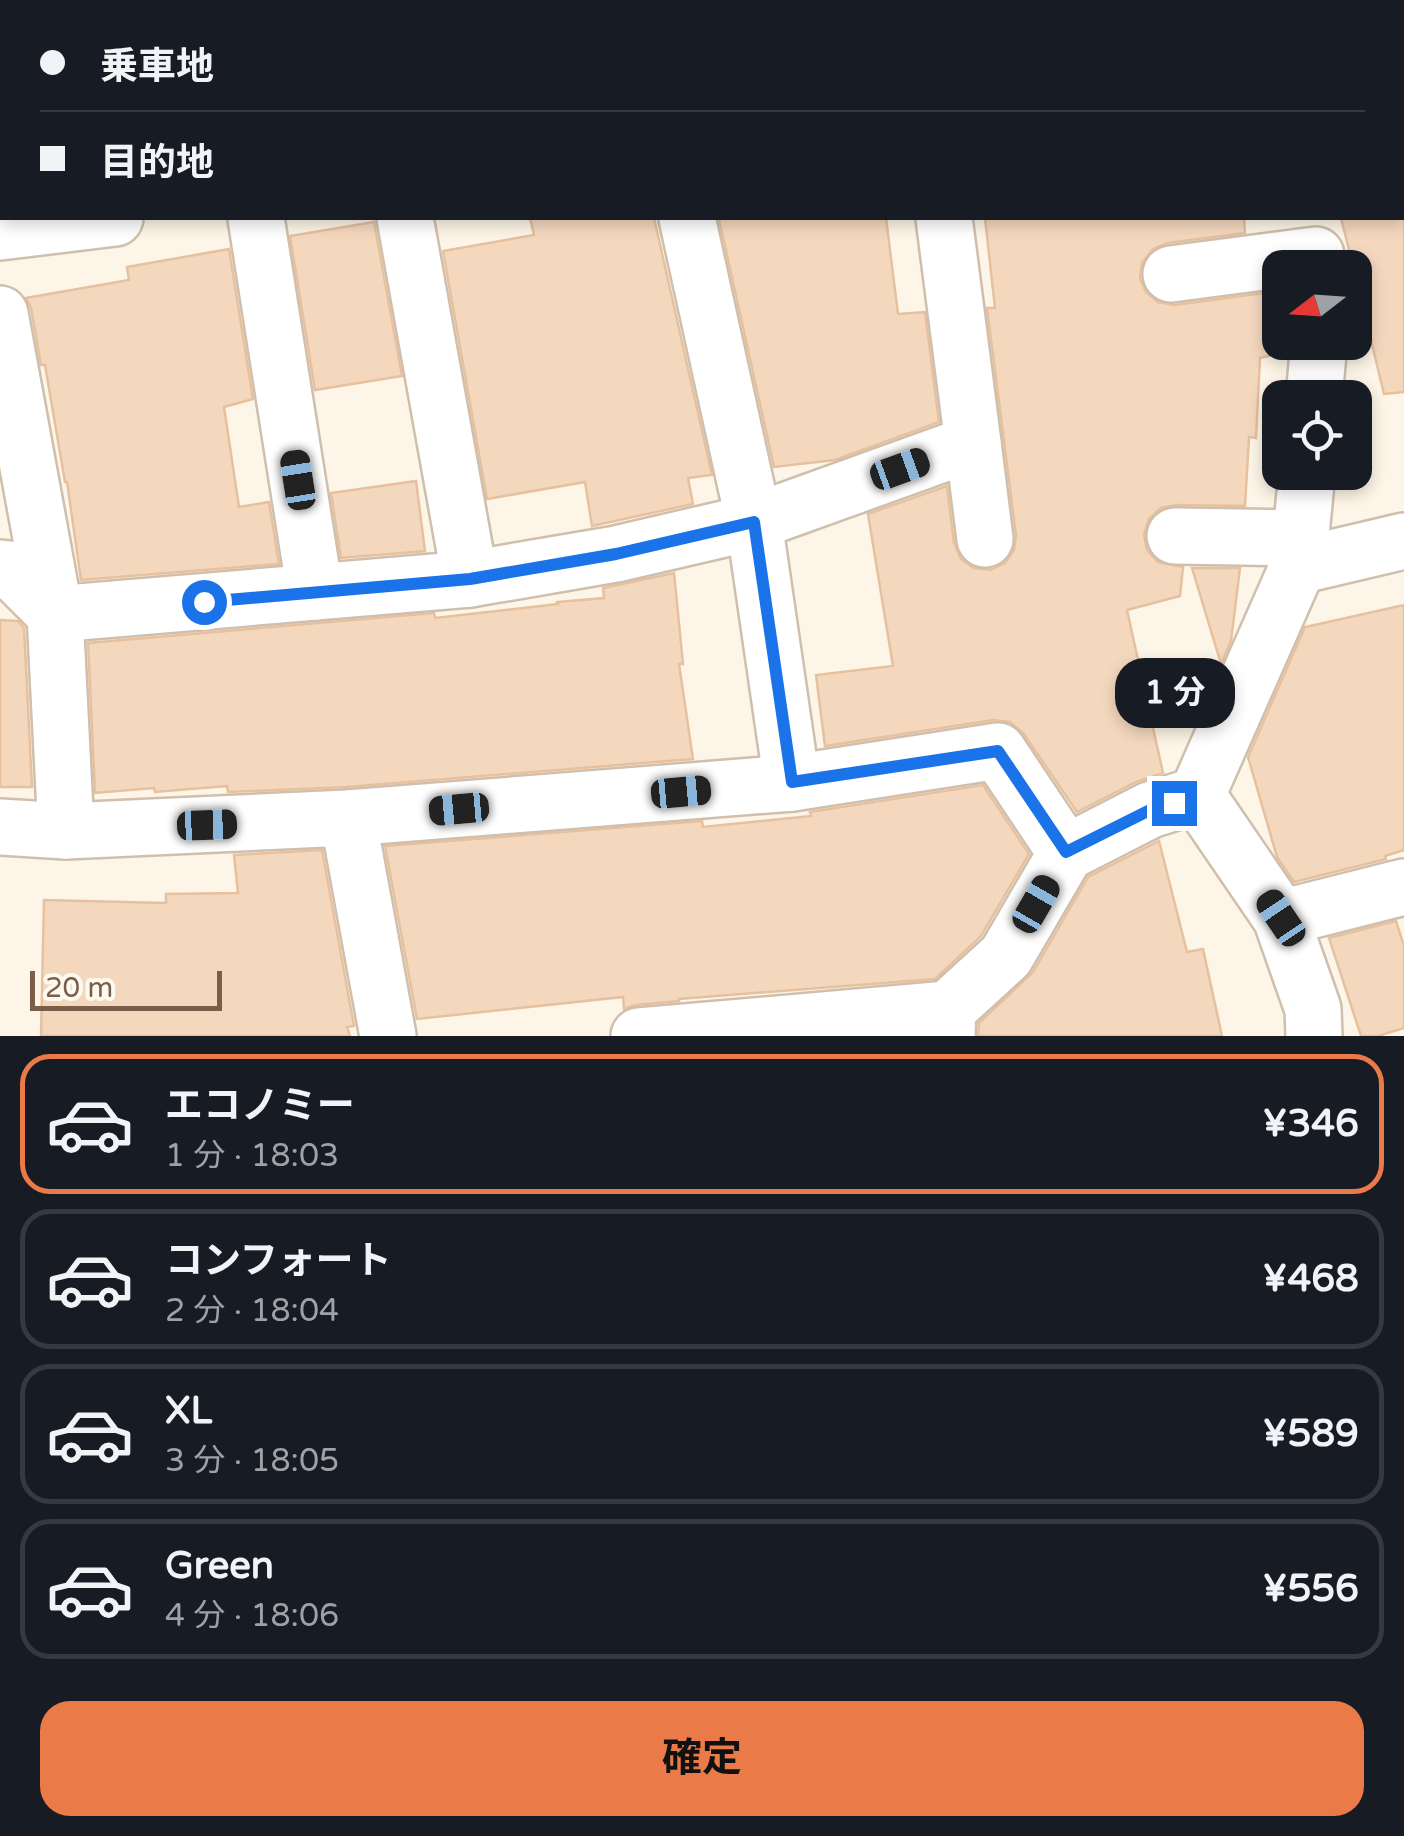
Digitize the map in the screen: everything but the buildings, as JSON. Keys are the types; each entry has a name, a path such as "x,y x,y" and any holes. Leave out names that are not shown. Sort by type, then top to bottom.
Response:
{"street":[{"path":"0,232 99,220"},
{"path":"256,220 315,592"},
{"path":"405,220 470,579"},
{"path":"687,220 754,522 792,782"},
{"path":"944,220 985,539"},
{"path":"1172,274 1315,247"},
{"path":"0,314 56,614 66,832"},
{"path":"0,568 10,569 56,614 470,579 616,554 754,522 973,443"},
{"path":"639,1036 947,1023 1006,956 1066,852 1150,810 1197,795 1300,552 1305,490"},
{"path":"1175,536 1300,552 1404,542"},
{"path":"0,826 66,832 348,818 792,782 998,751 1066,852"},
{"path":"1197,795 1281,918 1313,1009 1314,1036"},
{"path":"348,818 388,1036"},
{"path":"1281,918 1404,886"}],"route":[{"path":"204,602 470,579 616,554 754,522 792,782 998,751 1066,852 1150,810 1174,803"}]}
